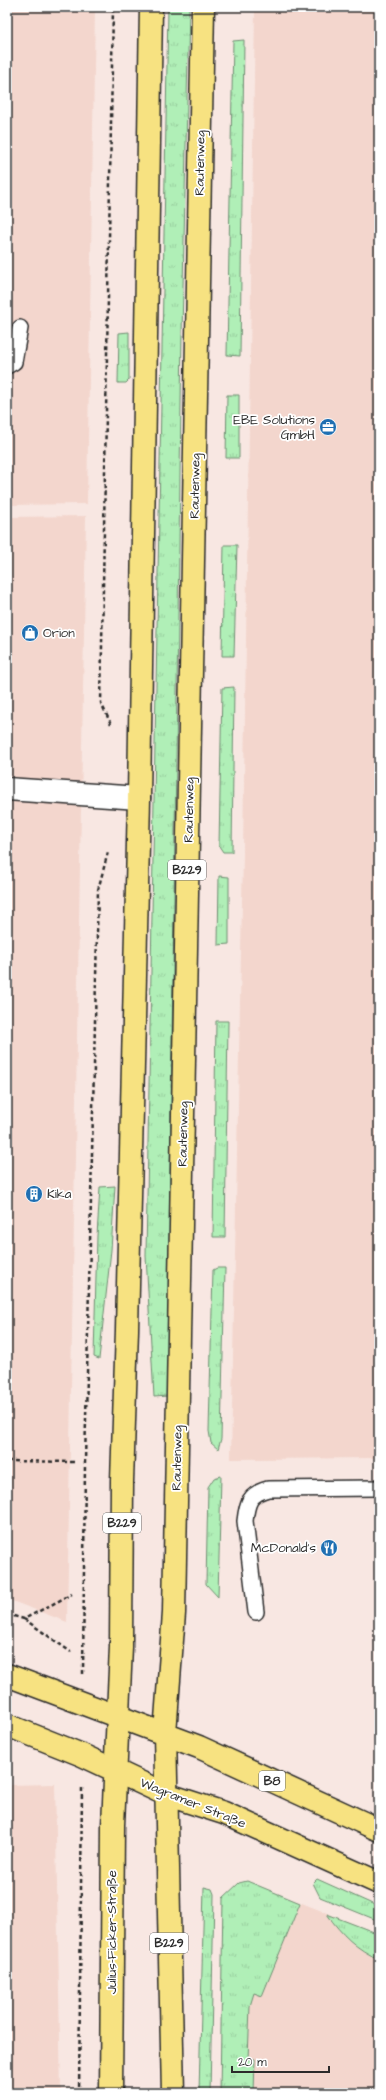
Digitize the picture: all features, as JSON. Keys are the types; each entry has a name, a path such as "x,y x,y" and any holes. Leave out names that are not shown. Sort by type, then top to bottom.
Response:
{"main road":[{"name":"B229","path":"116,1771 121,1647 122,1481 128,1330 151,7"},
{"name":"Rautenweg","path":"165,1733 174,1613 203,7"},
{"name":"B8","path":"7,1675 165,1733 379,1830"},
{"name":"Wagramer Straße","path":"7,1725 116,1771 165,1794 224,1813 379,1883"},
{"name":"B229","path":"165,1733 165,1794 173,2093"},
{"name":"Julius-Ficker-Straße","path":"111,2093 113,1825 116,1771"}],"street":[{"path":"7,789 138,798"}],"lane":[{"path":"7,366 14,362 20,328"},
{"path":"256,1612 245,1521 247,1507 251,1498 258,1492 268,1489 379,1488"}],"path":[{"path":"112,726 101,703 113,7"},
{"path":"84,1638 85,1462 98,890 110,847"},
{"path":"7,1461 75,1462"},
{"path":"24,1619 72,1594"},
{"path":"7,1614 24,1619 71,1652"},
{"path":"79,2093 82,1794"}],"shaded area":[{"path":"7,7 95,7 87,504 7,505"},
{"path":"255,7 379,7 379,1458 231,1459 243,852"},
{"path":"86,516 67,1622 7,1599 7,517"},
{"path":"55,1784 61,2093 7,2093 7,1785"},
{"path":"247,1881 379,1934 379,2093 220,2093 223,1898 239,1883"}],"green space":[{"path":"168,7 189,7 182,334 167,1396 154,1397 146,1256"},
{"path":"244,40 240,356 227,355 233,41"},
{"path":"129,332 129,380 126,383 118,383 119,333"},
{"path":"227,395 239,395 239,458 226,458"},
{"path":"224,545 237,545 234,656 222,656"},
{"path":"234,687 232,852 223,852 219,846 222,688"},
{"path":"219,876 229,877 229,944 218,945"},
{"path":"216,1021 228,1021 225,1237 213,1237"},
{"path":"115,1186 111,1250 99,1359 94,1357 97,1236 100,1187"},
{"path":"217,1268 225,1268 221,1439 218,1449 211,1443 209,1431 213,1270"},
{"path":"221,1476 218,1597 206,1584 208,1487 214,1478"},
{"path":"317,1879 379,1907 379,1921 320,1897 313,1883"},
{"path":"247,1881 300,1903 262,1996 254,1993 250,2006 248,2059 255,2059 254,2093 220,2093 223,1898 239,1883"},
{"path":"204,1887 212,1889 214,1894 210,2093 199,2093"},
{"path":"327,1914 379,1934 379,1959 350,1941"}],"place":[{"name":"EBE Solutions GmbH","path":"328,427"},
{"name":"Orion","path":"30,633"},
{"name":"Kika","path":"34,1194"},
{"name":"McDonald's","path":"329,1548"}]}
